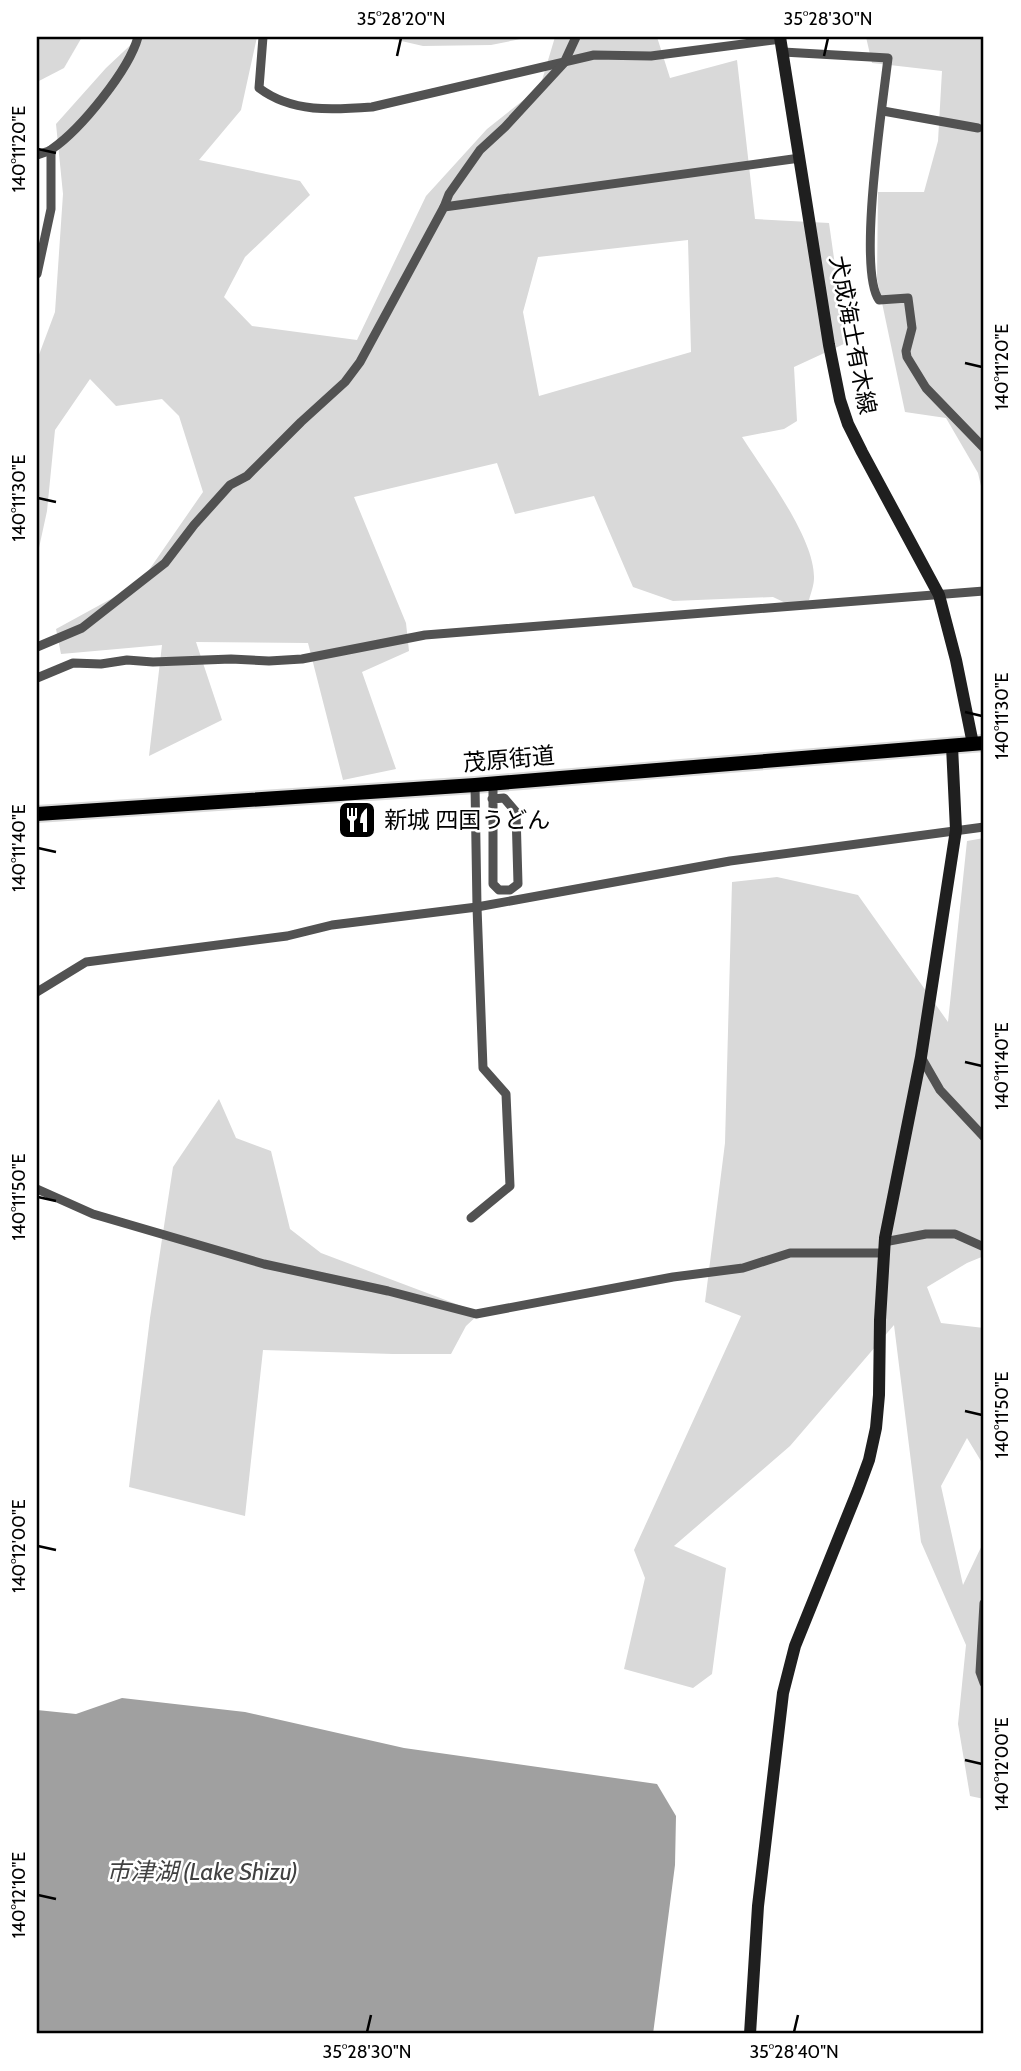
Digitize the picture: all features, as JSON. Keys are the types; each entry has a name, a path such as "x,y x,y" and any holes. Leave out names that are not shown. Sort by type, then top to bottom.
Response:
{"main road":[{"name":"茂原街道","path":"37,814 475,785 979,743"}],"street":[{"path":"37,155 51,150 86,117 127,64 138,37"},
{"path":"263,37 259,88 288,103 320,110 372,107 594,55 651,56 780,38"},
{"path":"37,647 82,628 165,563 230,485 247,476 345,382 360,362 449,194 480,150 564,63 576,37"},
{"name":"犬成海士有木線","path":"780,38 840,400 862,452 939,595 979,743"},
{"path":"782,52 888,58 869,251 874,293 879,300 908,298 912,328 907,357 926,388 984,449"},
{"path":"883,111 978,128"},
{"path":"37,274 51,209 51,150"},
{"path":"444,207 800,158"},
{"path":"37,678 73,663 231,659 269,662 302,659 425,635 984,591"},
{"path":"750,2034 758,1906 783,1693 796,1646 862,1480 871,1449 879,1395 884,1247 920,1057 956,830 952,746"},
{"path":"492,799 504,798 516,812 518,884 510,890 499,890 493,884 492,799 493,783"},
{"path":"471,1218 510,1186 506,1094 483,1068 475,785"},
{"path":"37,992 86,962 287,936 332,925 477,907 730,861 984,827"},
{"path":"920,1057 940,1090 984,1137"},
{"path":"37,1189 93,1214 264,1264 388,1291 476,1314 673,1277 743,1268 790,1253 884,1247 926,1234 955,1234 984,1247"},
{"path":"984,1603 980,1672 984,1683"}],"shaded area":[{"path":"37,37 82,37 64,68 37,82"},
{"path":"139,37 257,37 241,110 199,160 300,181 310,195 245,257 224,297 252,326 357,340 426,196 487,129 540,87 555,37 657,37 670,78 737,60 755,219 829,223 846,343 794,367 797,421 784,429 742,437 787,506 806,544 814,578 809,600 792,606 773,597 673,601 633,587 594,496 515,514 497,463 354,497 406,623 409,651 362,672 396,769 343,780 308,643 196,642 222,720 149,756 162,645 61,654 56,629 140,583 203,492 179,416 162,399 116,406 90,379 55,430 47,511 37,557 37,360 55,312 63,194 56,124 106,68","holes":["688,240 691,352 539,396 523,312 538,257"]},
{"path":"384,37 531,37 491,45 423,46"},
{"path":"866,37 984,37 984,499 978,473 946,418 905,412 877,279 878,192 924,192 938,141 942,71 872,63"},
{"path":"984,838 984,1256 927,1287 941,1323 984,1328 984,1466 967,1438 941,1486 963,1585 984,1541 984,1799 970,1796 958,1724 966,1645 921,1542 894,1325 790,1446 674,1546 726,1568 712,1674 693,1688 624,1669 645,1578 634,1550 741,1316 705,1302 725,1143 732,882 777,877 858,895 948,1022 967,841"},
{"path":"219,1099 236,1138 271,1151 290,1229 321,1253 480,1313 466,1326 451,1354 263,1350 245,1516 129,1487 150,1318 173,1167"}],"water":[{"name":"市津湖 (Lake Shizu)","path":"122,1698 245,1712 404,1748 657,1784 676,1816 675,1865 653,2034 37,2034 37,1710 76,1714"}],"place":[{"name":"新城 四国うどん","path":"357,820"}]}
